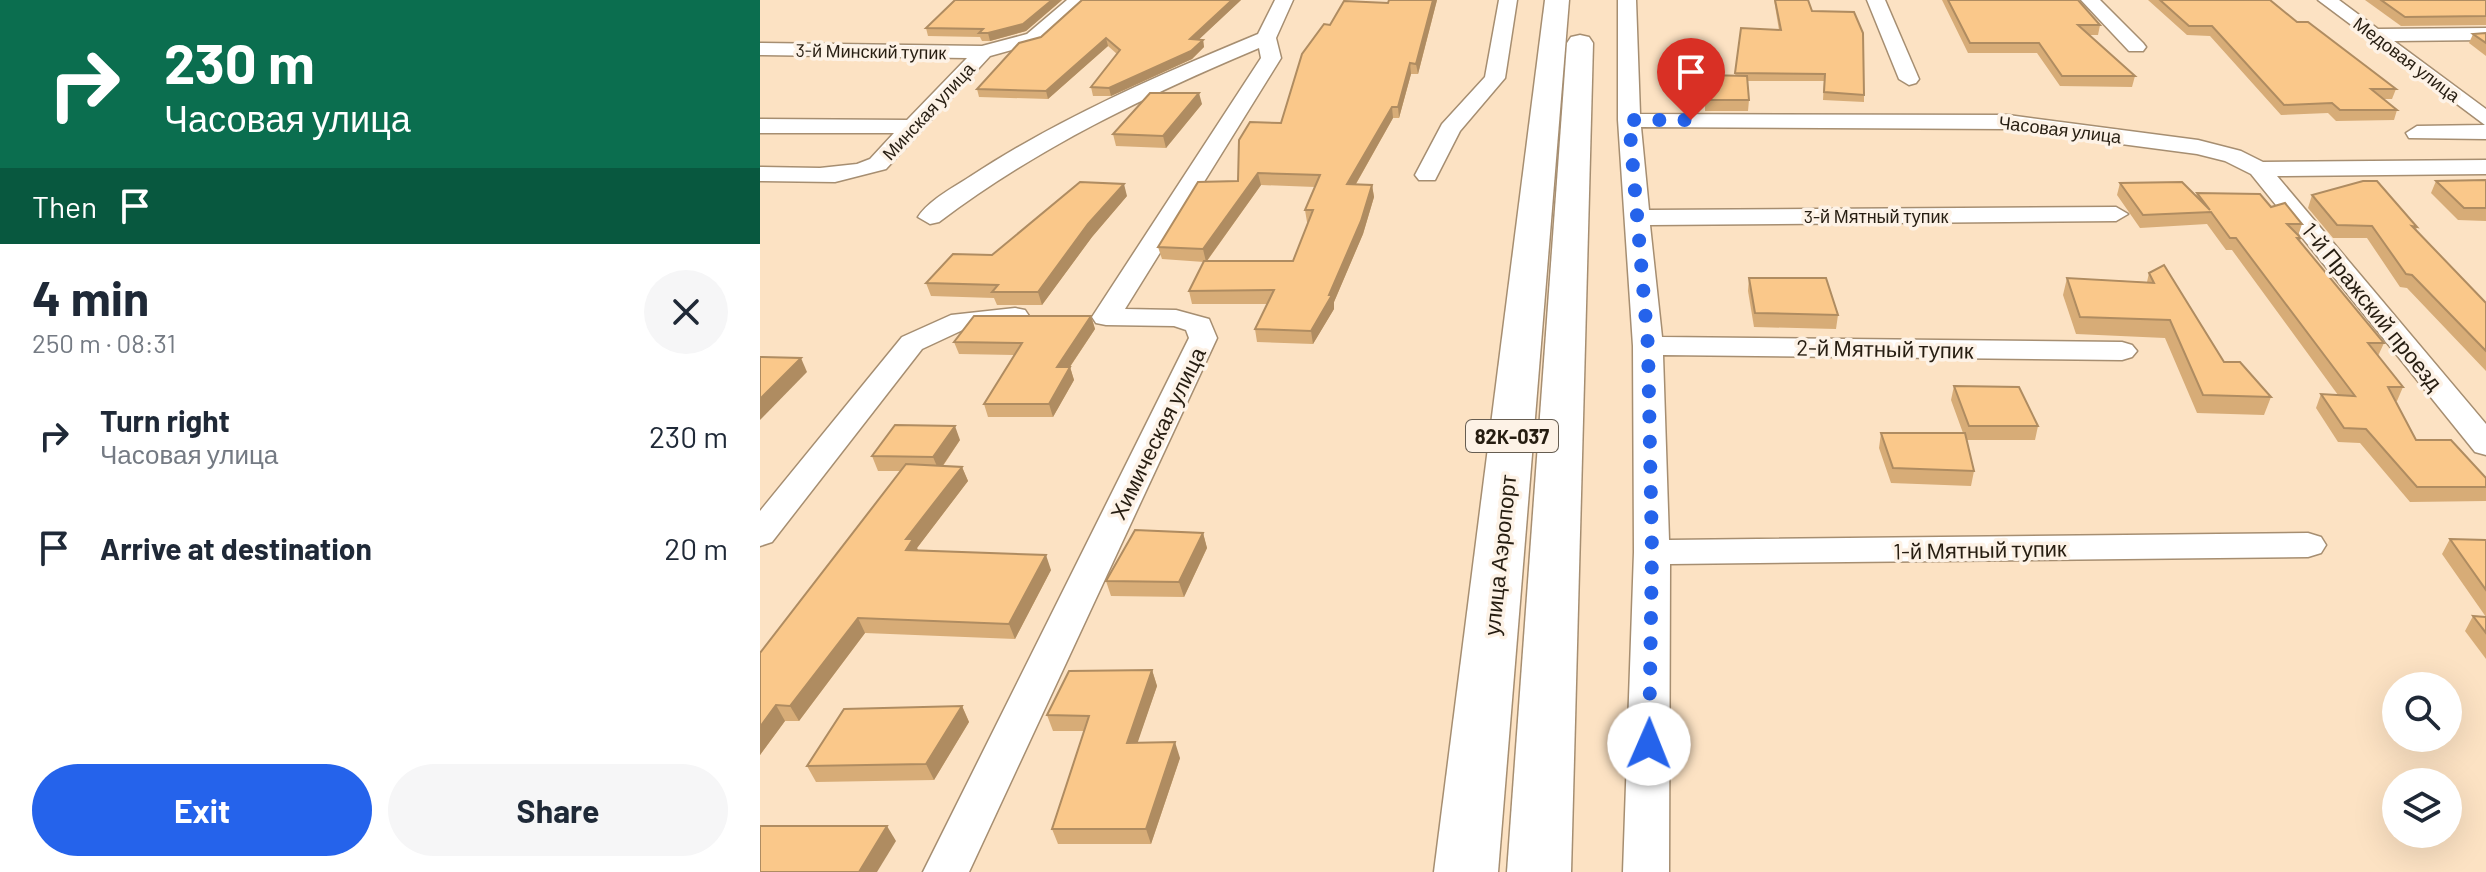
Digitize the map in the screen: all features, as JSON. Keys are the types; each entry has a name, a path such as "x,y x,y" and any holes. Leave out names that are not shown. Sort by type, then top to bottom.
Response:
{"main road":[{"name":"улица Аэропорт","path":"1466,872 1557,0"},
{"path":"1539,872 1583,0"}],"street":[{"name":"Минская улица","path":"760,174 855,173 878,164 916,127 983,52 1034,38 1078,0"},
{"path":"760,534 912,343 945,324 985,316 1076,317 1271,58 1266,38 1284,0"},
{"path":"1427,175 1450,129 1495,78 1508,0"},
{"path":"1627,0 1629,120 1648,346 1652,552 1646,872"},
{"path":"1876,0 1909,79"},
{"path":"2090,0 2136,47"},
{"name":"Медовая улица","path":"2327,0 2486,119"},
{"path":"2376,35 2486,34"},
{"path":"930,217 982,176 1038,143 1166,80 1266,38"},
{"name":"3-й Минский тупик","path":"760,49 983,52"},
{"name":"Часовая улица","path":"1629,120 2008,122 2198,147 2233,156 2259,169 2486,167"},
{"path":"760,126 916,127"},
{"path":"2417,133 2486,132"},
{"name":"1-й Пражский проезд","path":"2259,169 2486,445"},
{"name":"3-й Мятный тупик","path":"1636,218 2116,214"},
{"name":"Химическая улица","path":"946,872 1203,338 1199,325 1176,318 1076,317"},
{"name":"2-й Мятный тупик","path":"1648,346 2122,351"},
{"name":"1-й Мятный тупик","path":"1652,552 2308,545"}],"building":[{"path":"955,0 1052,0 1023,24 988,33 979,33 983,29 926,28"},
{"path":"1082,0 1232,0 1190,39 1203,40 1191,51 1109,88 1091,87 1120,50 1106,38 1046,91 977,89 1019,43 1041,37"},
{"path":"1389,0 1433,0 1416,64 1410,63 1398,107 1392,107 1347,184 1372,185 1361,221 1329,295 1332,295 1311,331 1255,329 1274,290 1189,291 1204,261 1293,261 1313,210 1305,210 1320,175 1258,173 1203,249 1158,247 1198,182 1238,181 1239,140 1250,122 1281,123 1302,54 1324,24 1330,25 1344,1 1388,3"},
{"path":"1775,0 1808,0 1812,11 1854,12 1863,33 1864,95 1824,92 1825,74 1735,73 1741,28 1781,30"},
{"path":"1948,0 2078,0 2100,25 2078,25 2135,76 2062,76 2039,43 1970,43"},
{"path":"2160,0 2270,0 2297,22 2308,22 2396,89 2371,89 2397,110 2340,110 2332,103 2284,105 2212,26 2189,26"},
{"path":"2381,0 2486,0 2486,16 2405,17"},
{"path":"2486,33 2486,43 2473,34"},
{"path":"1705,75 1747,76 1749,100 1705,100"},
{"path":"1150,93 1199,93 1163,136 1113,134"},
{"path":"2486,180 2486,208 2464,208 2436,181"},
{"path":"2363,181 2377,181 2417,227 2412,226 2486,303 2486,351 2412,275 2406,274 2372,226 2337,225 2312,195"},
{"path":"1080,182 1124,184 1088,224 1038,292 992,292 998,285 926,283 953,254 992,255"},
{"path":"2182,182 2210,210 2197,193 2260,194 2271,207 2285,203 2302,224 2287,224 2384,343 2368,343 2403,387 2388,387 2416,440 2451,440 2486,478 2486,487 2417,487 2366,429 2344,428 2321,394 2355,396 2236,238 2230,238 2211,212 2143,215 2120,183"},
{"path":"2164,265 2224,362 2240,362 2271,397 2203,395 2170,320 2080,317 2067,278 2154,283 2149,273"},
{"path":"1749,278 1826,278 1838,315 1755,313"},
{"path":"974,316 1091,316 1057,367 1070,367 1049,404 984,404 1022,343 954,342"},
{"path":"760,357 801,358 760,399"},
{"path":"1954,386 2019,387 2038,426 1969,426"},
{"path":"895,425 955,426 933,457 872,456"},
{"path":"1881,433 1965,433 1974,471 1893,468"},
{"path":"906,464 962,467 906,539 913,539 906,550 1046,555 1009,624 858,618 790,706 776,705 760,727 760,653"},
{"path":"1135,530 1203,533 1179,582 1106,581"},
{"path":"2450,539 2486,540 2486,590"},
{"path":"2473,616 2486,617 2486,633"},
{"path":"1152,670 1127,743 1175,742 1146,829 1052,829 1089,716 1047,715 1069,671"},
{"path":"962,706 926,764 807,766 844,709"},
{"path":"760,826 887,826 859,872 760,872"}],"route":[{"path":"1649,744 1652,552 1648,346 1629,120 1691,120"}]}
